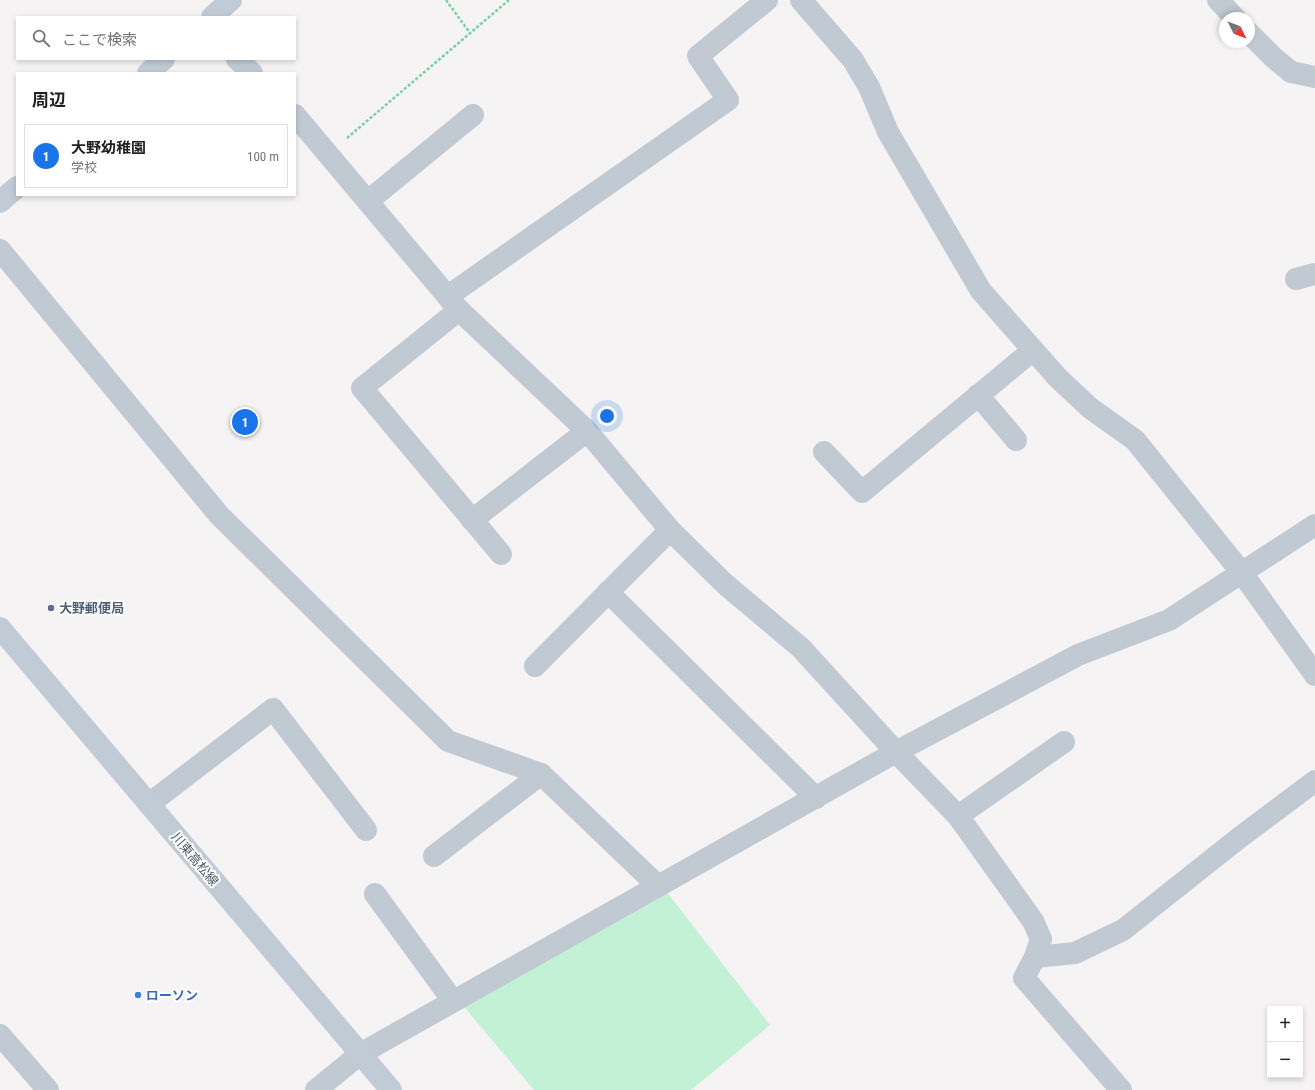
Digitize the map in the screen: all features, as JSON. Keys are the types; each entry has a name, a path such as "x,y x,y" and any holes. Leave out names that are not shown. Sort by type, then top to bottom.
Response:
{"main road":[{"path":"213,16 231,0"},
{"path":"149,72 163,60"},
{"path":"0,202 16,188"},
{"name":"川東高松線","path":"0,628 391,1090"}],"street":[{"path":"501,554 362,388 453,303 728,100 698,56 767,0"},
{"path":"801,0 853,60 870,87 888,132 981,291 1058,378 1090,408 1135,440 1242,573 1315,674"},
{"path":"1218,0 1229,12"},
{"path":"1255,39 1291,72 1315,77"},
{"path":"238,60 251,72"},
{"path":"368,202 472,115"},
{"path":"296,116 453,303 587,431 670,530 725,584 801,648 896,752 958,816 1033,921 1041,939 1024,978 1121,1090"},
{"path":"0,250 219,515 448,741 541,774 658,886"},
{"path":"824,452 862,492 1033,350"},
{"path":"978,395 1016,440"},
{"path":"472,520 587,431"},
{"path":"316,1090 360,1054 453,1001 896,752 1078,655 1169,620 1315,526"},
{"path":"535,666 670,530"},
{"path":"608,592 816,798"},
{"path":"148,804 273,709 366,830"},
{"path":"958,816 1064,742"},
{"path":"434,856 541,774"},
{"path":"1034,958 1075,953 1123,930 1239,838 1315,781"},
{"path":"375,894 453,1001"},
{"path":"0,1035 48,1090"}],"path":[{"path":"446,0 470,33"},
{"path":"328,154 509,0"}],"green space":[{"path":"666,891 770,1025 691,1090 534,1090 461,1003"}],"place":[{"name":"大野幼稚園","path":"245,422"},
{"name":"大野郵便局","path":"51,608"},
{"name":"ローソン","path":"138,995"}]}
